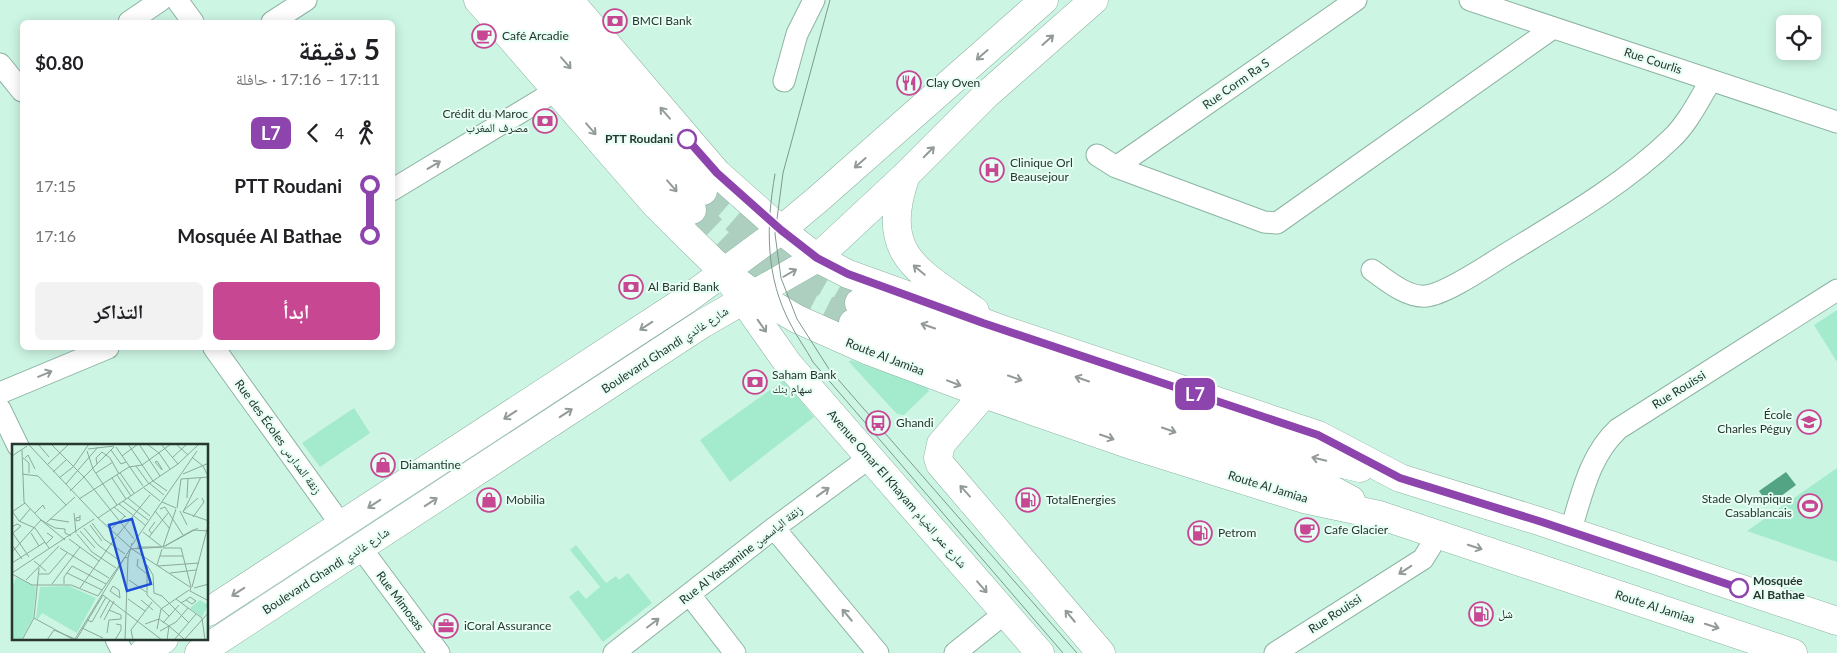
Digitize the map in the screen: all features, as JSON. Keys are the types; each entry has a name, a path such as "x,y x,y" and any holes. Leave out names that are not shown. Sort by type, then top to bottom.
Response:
{"main road":[{"path":"478,0 655,204 749,297"},
{"path":"511,0 698,200 538,0"},
{"path":"568,0 717,173 781,230 817,258 848,274 896,293 1318,435 1400,478"},
{"path":"209,611 687,299 724,272 781,230 1044,0"},
{"name":"Boulevard Ghandi شارع غاندي","path":"199,653 702,324 817,258 906,175 986,95 1094,0"},
{"path":"906,175 898,201 897,214 901,248 907,259 936,284 1001,329"},
{"name":"Route Al Jamiaa","path":"749,297 827,334 984,394 1134,446 1304,499 1379,515 1793,653"},
{"name":"Avenue Omar El Khayam شارع عمر الخيام","path":"749,297 789,365 1040,653"},
{"path":"1379,515 1312,479 856,313 1313,457 1400,478 1570,532 1837,621"},
{"path":"984,394 941,444 938,450 940,464 1101,653"},
{"path":"143,653 162,640"}],"street":[{"path":"132,20 161,0"},
{"path":"177,0 192,20"},
{"path":"275,20 306,0"},
{"name":"Rue Corm Ra S","path":"1116,167 1356,0"},
{"name":"Rue Courlis","path":"1470,0 1837,122"},
{"path":"784,82 797,34 809,2"},
{"path":"1097,155 1116,167 1264,222 1277,223 1553,28"},
{"path":"1,68 20,89"},
{"path":"1372,270 1397,287 1425,296 1443,290 1479,271 1623,179 1656,152 1672,138 1711,80"},
{"path":"395,188 557,90"},
{"name":"Rue Rouissi","path":"1570,532 1597,455 1605,441 1618,429 1837,290"},
{"path":"0,393 103,350"},
{"name":"Rue des Écoles زنقة المدارس","path":"215,350 342,526"},
{"path":"0,409 17,444"},
{"name":"Rue Al Yassamine زنقة الياسمين","path":"614,653 774,528 869,458"},
{"path":"774,528 878,653"},
{"name":"Rue Rouissi","path":"1275,653 1423,558 1432,546 1434,533"},
{"name":"Rue Mimosas","path":"361,548 439,653"},
{"path":"690,595 735,653"},
{"path":"955,653 1005,613"},
{"path":"116,640 123,653"}],"shaded area":[{"path":"1837,310 1837,362 1814,325"},
{"path":"851,360 927,387 929,391 904,415 897,414 849,362"},
{"path":"784,380 814,417 730,482 700,440"},
{"path":"354,408 370,433 320,467 302,443"},
{"name":"Stade Olympique Casablancais","path":"1837,468 1837,562 1747,531"},
{"path":"1786,472 1796,485 1769,505 1759,491"},
{"path":"576,545 606,583 616,576 619,580 628,573 652,603 603,642 569,597 578,590 586,599 600,587 570,550"}],"tunnel":[{"path":"703,191 750,232 792,264 859,303"},
{"path":"692,210 754,269 798,295 853,323"}],"tram line":[{"path":"830,0 783,173 775,234 781,278 797,319 829,369 1077,653"},
{"path":"775,174 769,232 772,270 782,307 796,334 813,362 1063,653"}],"bus line":[{"name":"L7","path":"687,139 717,173 769,220 817,258 848,274 983,323 1318,435 1400,478 1542,522 1739,588"}],"place":[{"name":"BMCI Bank","path":"615,21"},
{"name":"Café Arcadie","path":"484,36"},
{"name":"Clay Oven","path":"909,83"},
{"name":"Crédit du Maroc مصرف المغرب","path":"545,121"},
{"name":"PTT Roudani","path":"687,139"},
{"name":"Clinique Orl Beausejour","path":"992,170"},
{"name":"Al Barid Bank","path":"631,287"},
{"name":"Saham Bank سهام بنك","path":"755,382"},
{"name":"École Charles Péguy","path":"1809,422"},
{"name":"Ghandi","path":"878,423"},
{"name":"Diamantine","path":"383,465"},
{"name":"Mobilia","path":"489,500"},
{"name":"TotalEnergies","path":"1028,500"},
{"name":"Stade Olympique Casablancais","path":"1810,506"},
{"name":"Cafe Glacier","path":"1307,530"},
{"name":"Petrom","path":"1200,533"},
{"name":"Mosquée Al Bathae","path":"1739,588"},
{"name":"شل","path":"1481,614"},
{"name":"iCoral Assurance","path":"446,626"}]}
